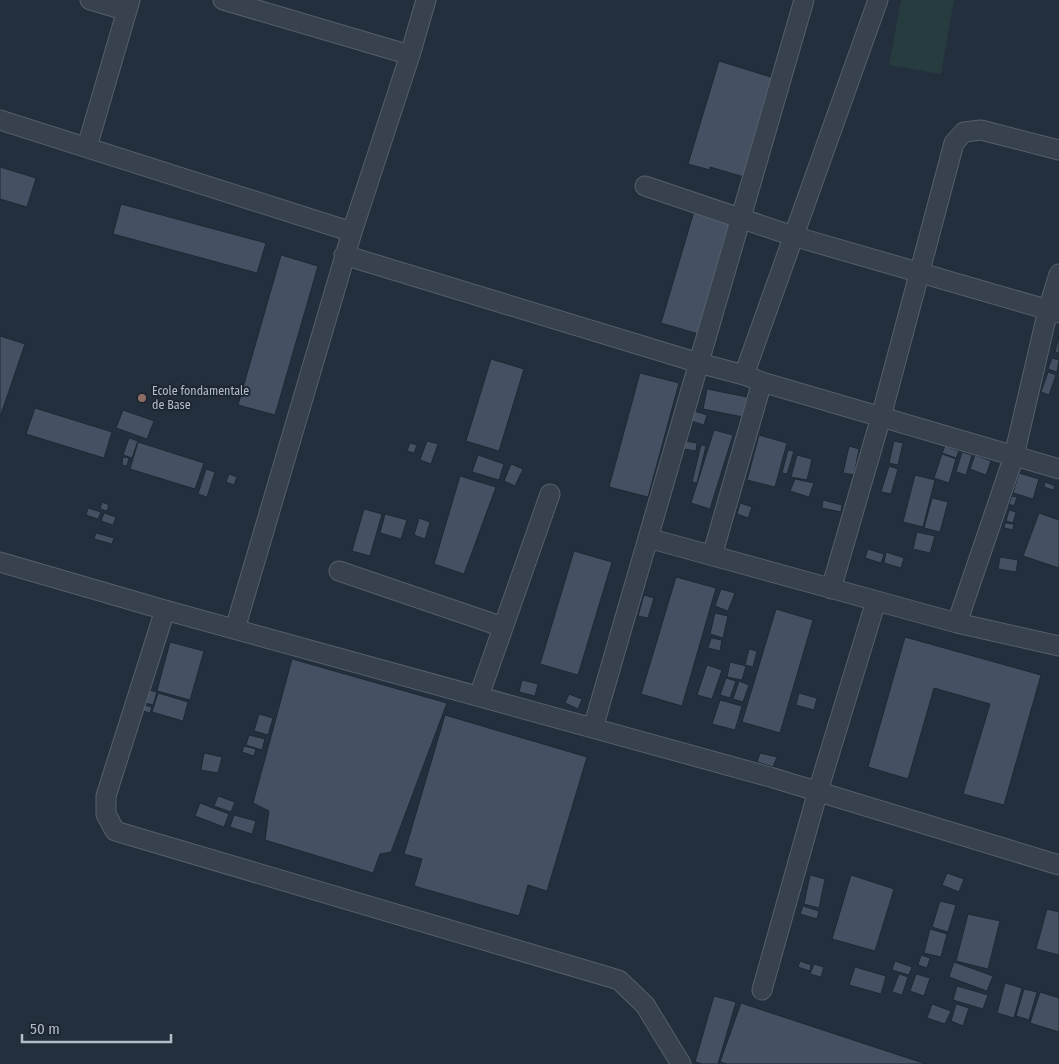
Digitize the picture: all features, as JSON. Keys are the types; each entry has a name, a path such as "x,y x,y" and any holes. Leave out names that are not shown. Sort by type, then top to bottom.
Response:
{"street":[{"path":"87,147 128,5 90,0"},
{"path":"223,0 410,55"},
{"path":"235,629 344,255 410,55 426,0"},
{"path":"593,728 804,0"},
{"path":"744,375 878,0"},
{"path":"0,120 352,232"},
{"path":"831,589 881,417 954,142 964,132 980,130 1059,150"},
{"path":"645,186 793,236 1054,311"},
{"path":"344,255 762,382 1059,469"},
{"path":"957,623 1014,456 1054,311 1059,274"},
{"path":"712,556 762,382"},
{"path":"479,696 550,494"},
{"path":"648,538 957,623 1059,646"},
{"path":"0,562 165,610 818,791 1059,864"},
{"path":"339,571 503,627"},
{"path":"762,990 818,791 876,601"},
{"path":"165,610 106,796 106,814 115,830 619,980 645,1004 681,1064"}],"green space":[{"path":"901,0 954,0 941,74 889,65"}],"building":[{"path":"719,61 774,78 744,177 710,167 710,170 688,164"},
{"path":"0,167 36,178 27,207 0,199"},
{"path":"121,204 266,243 257,273 113,234"},
{"path":"695,208 735,220 702,335 661,323"},
{"path":"281,255 318,266 275,415 238,405"},
{"path":"0,336 25,344 0,417"},
{"path":"1059,336 1059,353 1055,352"},
{"path":"1052,358 1059,360 1057,372 1048,369"},
{"path":"491,359 524,369 499,451 466,441"},
{"path":"1048,372 1056,375 1049,395 1041,392"},
{"path":"640,373 679,383 648,497 609,487"},
{"path":"707,389 747,397 743,417 703,409"},
{"path":"35,408 112,432 104,458 26,434"},
{"path":"123,410 154,421 147,439 116,428"},
{"path":"694,411 707,415 704,425 691,421"},
{"path":"714,430 733,435 710,509 691,503"},
{"path":"759,435 787,443 775,487 747,480"},
{"path":"129,438 138,441 132,458 123,455"},
{"path":"427,441 438,444 431,464 420,460"},
{"path":"685,441 697,443 696,451 684,449"},
{"path":"894,441 903,443 898,465 889,463"},
{"path":"138,442 204,463 195,489 130,469"},
{"path":"410,443 417,445 414,453 407,451"},
{"path":"701,445 706,446 697,483 692,482"},
{"path":"849,446 859,449 854,475 843,473"},
{"path":"945,446 959,451 956,458 942,453"},
{"path":"788,450 794,451 787,474 782,473"},
{"path":"962,452 972,455 966,475 956,472"},
{"path":"942,454 956,459 949,483 934,478"},
{"path":"478,455 504,464 499,480 472,472"},
{"path":"797,455 812,459 807,480 791,477"},
{"path":"975,455 991,461 986,475 970,469"},
{"path":"123,457 129,458 127,466 122,465"},
{"path":"511,464 523,469 515,486 504,481"},
{"path":"889,466 898,469 891,494 881,492"},
{"path":"206,469 215,472 207,497 198,494"},
{"path":"1019,473 1039,479 1033,499 1013,493"},
{"path":"229,474 237,477 234,485 226,482"},
{"path":"915,475 935,480 923,527 903,522"},
{"path":"460,476 496,487 464,574 434,564"},
{"path":"795,479 814,483 809,497 790,491"},
{"path":"1045,482 1055,486 1053,490 1044,487"},
{"path":"1012,496 1017,497 1014,506 1009,504"},
{"path":"932,498 948,502 940,532 924,528"},
{"path":"823,500 842,505 841,512 822,508"},
{"path":"102,502 109,505 107,511 100,509"},
{"path":"740,503 752,507 748,518 737,514"},
{"path":"88,508 101,512 98,519 86,515"},
{"path":"364,509 382,514 370,556 352,551"},
{"path":"1009,510 1016,512 1013,523 1006,521"},
{"path":"104,513 116,517 113,525 101,521"},
{"path":"1039,513 1059,520 1059,568 1023,556"},
{"path":"385,514 407,520 401,539 380,533"},
{"path":"419,518 430,522 425,539 414,535"},
{"path":"1005,523 1014,524 1013,530 1004,528"},
{"path":"917,532 935,536 930,553 913,549"},
{"path":"96,533 114,538 112,544 94,539"},
{"path":"868,549 884,554 881,563 865,558"},
{"path":"574,551 612,562 578,675 540,664"},
{"path":"886,552 904,558 901,568 884,563"},
{"path":"1000,557 1018,560 1016,572 998,569"},
{"path":"676,577 716,588 682,706 641,694"},
{"path":"721,589 735,593 728,611 715,606"},
{"path":"644,595 654,598 648,618 638,616"},
{"path":"776,609 813,620 780,733 742,722"},
{"path":"715,613 728,616 723,638 710,634"},
{"path":"905,637 1041,675 1004,805 963,794 990,704 934,688 908,779 868,767"},
{"path":"711,638 722,640 720,651 708,648"},
{"path":"170,642 204,651 190,700 157,691"},
{"path":"749,649 757,651 753,667 745,665"},
{"path":"292,659 447,703 391,852 380,854 373,873 265,840 269,811 253,803"},
{"path":"730,662 746,666 742,680 727,677"},
{"path":"707,665 722,670 712,699 697,695"},
{"path":"726,678 736,681 730,698 720,695"},
{"path":"522,680 538,684 535,696 519,692"},
{"path":"739,681 749,685 743,702 733,699"},
{"path":"145,689 157,692 153,705 141,702"},
{"path":"158,693 188,702 183,721 152,712"},
{"path":"799,693 817,698 814,710 796,705"},
{"path":"569,694 582,699 578,709 565,703"},
{"path":"720,700 742,706 735,730 712,724"},
{"path":"140,704 152,707 150,713 139,710"},
{"path":"259,714 273,718 268,735 254,731"},
{"path":"445,715 587,757 547,891 528,885 519,916 414,886 422,859 404,854"},
{"path":"249,735 265,739 262,750 246,745"},
{"path":"244,746 256,749 254,756 242,752"},
{"path":"204,753 222,757 218,773 201,770"},
{"path":"760,753 777,757 773,767 757,762"},
{"path":"218,796 235,802 231,812 214,806"},
{"path":"200,803 229,814 224,827 195,816"},
{"path":"234,815 256,821 252,834 230,827"},
{"path":"947,873 964,879 959,892 942,885"},
{"path":"810,875 825,879 819,908 804,904"},
{"path":"851,875 894,889 875,951 832,939"},
{"path":"940,901 956,905 948,932 932,927"},
{"path":"803,906 819,911 817,919 800,914"},
{"path":"1047,909 1059,912 1059,955 1036,949"},
{"path":"968,914 1000,921 988,969 956,961"},
{"path":"930,929 947,934 941,957 924,953"},
{"path":"921,955 930,958 927,968 918,965"},
{"path":"800,961 811,965 810,971 798,967"},
{"path":"895,961 912,967 909,975 892,970"},
{"path":"954,962 993,976 987,991 949,977"},
{"path":"814,964 824,967 821,977 810,974"},
{"path":"855,967 886,976 881,994 849,985"},
{"path":"899,974 908,977 902,995 892,992"},
{"path":"916,974 930,978 924,996 910,991"},
{"path":"1005,983 1022,988 1014,1018 997,1013"},
{"path":"957,986 988,995 983,1009 953,1000"},
{"path":"1024,989 1037,992 1029,1020 1016,1016"},
{"path":"1040,992 1059,998 1059,1032 1030,1023"},
{"path":"714,996 736,1002 718,1064 702,1064 695,1062"},
{"path":"741,1003 926,1064 727,1064 720,1062"},
{"path":"932,1004 951,1011 945,1024 927,1018"},
{"path":"956,1004 969,1008 963,1026 951,1021"}],"place":[{"name":"Ecole fondamentale de Base","path":"142,398"}]}
